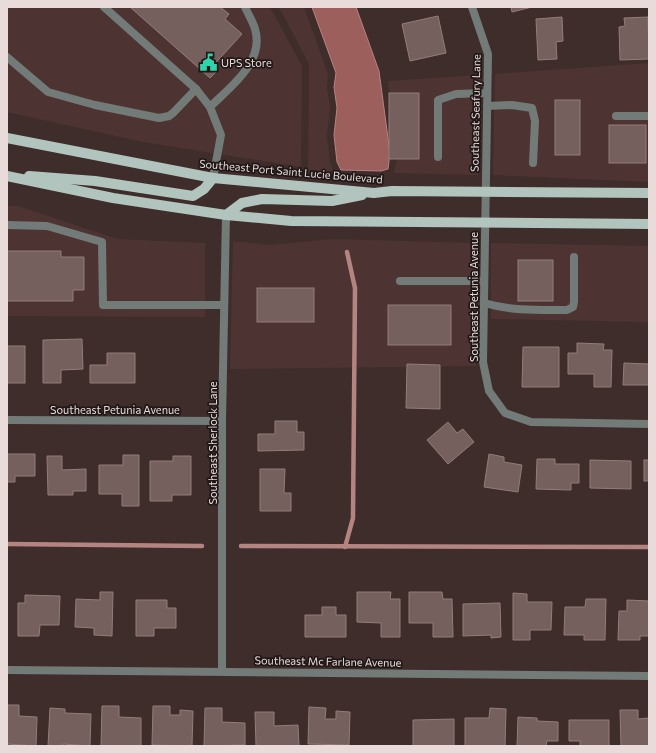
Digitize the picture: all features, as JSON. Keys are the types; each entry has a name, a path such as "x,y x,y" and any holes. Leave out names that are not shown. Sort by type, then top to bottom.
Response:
{"main road":[{"name":"Southeast Port Saint Lucie Boulevard","path":"7,138 213,178 374,193 649,192"},
{"path":"7,176 95,181 193,196 204,189 213,178"},
{"path":"7,176 113,198 226,215 291,221 649,224"},
{"path":"226,215 242,203 262,199 332,202 374,193"}],"street":[{"path":"104,7 196,89 210,107 221,135 213,178"},
{"path":"210,107 254,60 257,45 255,30 244,7"},
{"name":"Southeast Seafury Lane","path":"472,7 488,54 484,222"},
{"path":"7,57 48,92 95,105 159,118 169,116 173,113 196,89"},
{"path":"438,157 438,100 456,94 488,93"},
{"path":"487,106 512,104 532,108 535,121 533,163"},
{"path":"616,116 649,116"},
{"name":"Southeast Sherlock Lane","path":"222,671 222,421 226,215"},
{"name":"Southeast Petunia Avenue","path":"484,222 483,362 489,391 505,413 531,422 649,424"},
{"path":"7,225 47,226 102,242 103,305 224,305"},
{"path":"484,303 504,309 521,310 567,310 573,307 574,257"},
{"path":"400,281 484,281"},
{"name":"Southeast Petunia Avenue","path":"7,420 222,421"},
{"name":"Southeast Mc Farlane Avenue","path":"7,670 649,676"}],"shaded area":[{"path":"7,7 270,7 302,66 301,167 143,142 7,112"},
{"path":"279,7 304,7 328,74 327,88 330,108 327,136 330,163 333,171 308,170 309,64"},
{"path":"312,7 356,7 379,71 390,153 388,169 381,171 341,170 337,162 334,135 337,108 334,87 336,73"},
{"path":"649,63 649,182 493,175 495,74"},
{"path":"480,75 478,175 394,173 398,152 388,81"},
{"path":"7,206 18,206 117,239 205,243 205,317 7,316"},
{"path":"332,239 477,243 476,366 230,369 233,241 269,245"},
{"path":"491,243 649,246 649,322 491,319"}],"building":[{"path":"130,7 220,7 229,14 225,19 242,34 211,68 216,72 210,78"},
{"path":"511,7 532,7 512,12"},
{"path":"438,16 446,53 410,61 402,24"},
{"path":"562,17 563,41 556,42 557,59 538,60 536,19"},
{"path":"648,17 649,59 620,60 619,27 625,26 624,18"},
{"path":"389,93 419,93 419,159 389,159"},
{"path":"555,100 580,100 580,155 555,155"},
{"path":"609,125 646,125 646,163 609,163"},
{"path":"7,251 61,251 61,257 84,257 84,290 73,290 73,301 7,301"},
{"path":"518,260 553,260 553,301 518,301"},
{"path":"257,288 314,288 314,322 257,322"},
{"path":"388,305 451,305 451,345 388,345"},
{"path":"82,339 83,369 61,370 61,383 43,383 43,340"},
{"path":"577,343 604,344 603,350 612,350 611,387 594,387 594,374 568,374 568,353 577,353"},
{"path":"7,346 25,346 25,383 7,383"},
{"path":"523,347 559,347 559,387 522,387"},
{"path":"107,353 135,353 135,383 90,383 90,365 107,365"},
{"path":"624,363 649,364 649,385 623,385"},
{"path":"407,364 440,365 440,409 406,408"},
{"path":"275,421 297,421 297,432 304,432 304,450 258,451 258,434 275,434"},
{"path":"448,422 457,433 463,429 474,442 448,464 427,440"},
{"path":"7,454 35,454 35,476 15,476 15,482 7,482"},
{"path":"489,454 504,457 504,462 522,465 518,492 484,487"},
{"path":"123,455 139,455 139,506 122,506 122,494 99,494 99,465 123,465"},
{"path":"47,456 62,456 62,470 86,469 86,491 73,491 73,495 48,495"},
{"path":"173,456 191,456 191,495 172,495 172,501 150,501 150,461 173,461"},
{"path":"537,459 555,459 555,464 579,464 579,483 571,483 571,490 536,489"},
{"path":"590,460 631,461 631,489 590,488"},
{"path":"644,460 649,460 649,481 644,481"},
{"path":"260,469 285,469 284,493 291,493 291,511 260,511"},
{"path":"100,592 113,592 112,636 94,635 94,628 75,627 76,599 100,600"},
{"path":"357,592 391,592 390,599 400,599 400,637 381,637 381,623 357,622"},
{"path":"409,592 442,592 443,599 452,599 453,637 433,637 433,623 409,623"},
{"path":"513,593 527,594 527,602 552,602 551,630 530,630 530,640 513,640"},
{"path":"25,595 60,596 59,625 40,625 39,636 18,636 18,603 25,603"},
{"path":"586,599 606,599 605,640 584,640 584,635 564,635 565,607 585,607"},
{"path":"136,600 167,600 167,608 176,608 176,628 154,628 154,636 136,636"},
{"path":"627,600 649,601 649,636 640,636 640,640 618,640 619,611 627,611"},
{"path":"500,603 501,637 491,638 491,635 463,636 463,604"},
{"path":"322,607 336,607 336,615 346,615 346,637 305,637 305,615 322,615"},
{"path":"7,705 19,705 19,716 37,717 36,746 7,744"},
{"path":"102,706 119,706 119,717 141,718 141,746 101,746"},
{"path":"153,706 170,706 170,715 180,715 180,710 193,711 192,746 152,745"},
{"path":"309,707 326,708 325,719 336,719 336,711 350,712 349,745 308,744"},
{"path":"50,708 65,709 65,713 91,714 90,746 63,744 63,746 48,746"},
{"path":"205,708 222,708 222,722 245,723 245,745 204,746"},
{"path":"490,708 506,709 505,746 465,746 465,718 489,718"},
{"path":"620,710 638,710 638,719 649,718 649,746 621,746"},
{"path":"255,712 274,712 274,726 298,725 299,746 256,746"},
{"path":"518,717 537,718 537,721 558,722 558,741 547,741 546,746 517,746"},
{"path":"454,719 454,746 413,746 413,720"},
{"path":"569,720 609,720 609,746 580,746 580,741 569,741"}],"waterway":[{"path":"345,547 353,518 355,288 347,252"},
{"path":"7,544 202,546"},
{"path":"241,546 649,547"}],"place":[{"name":"UPS Store","path":"208,62"}]}
